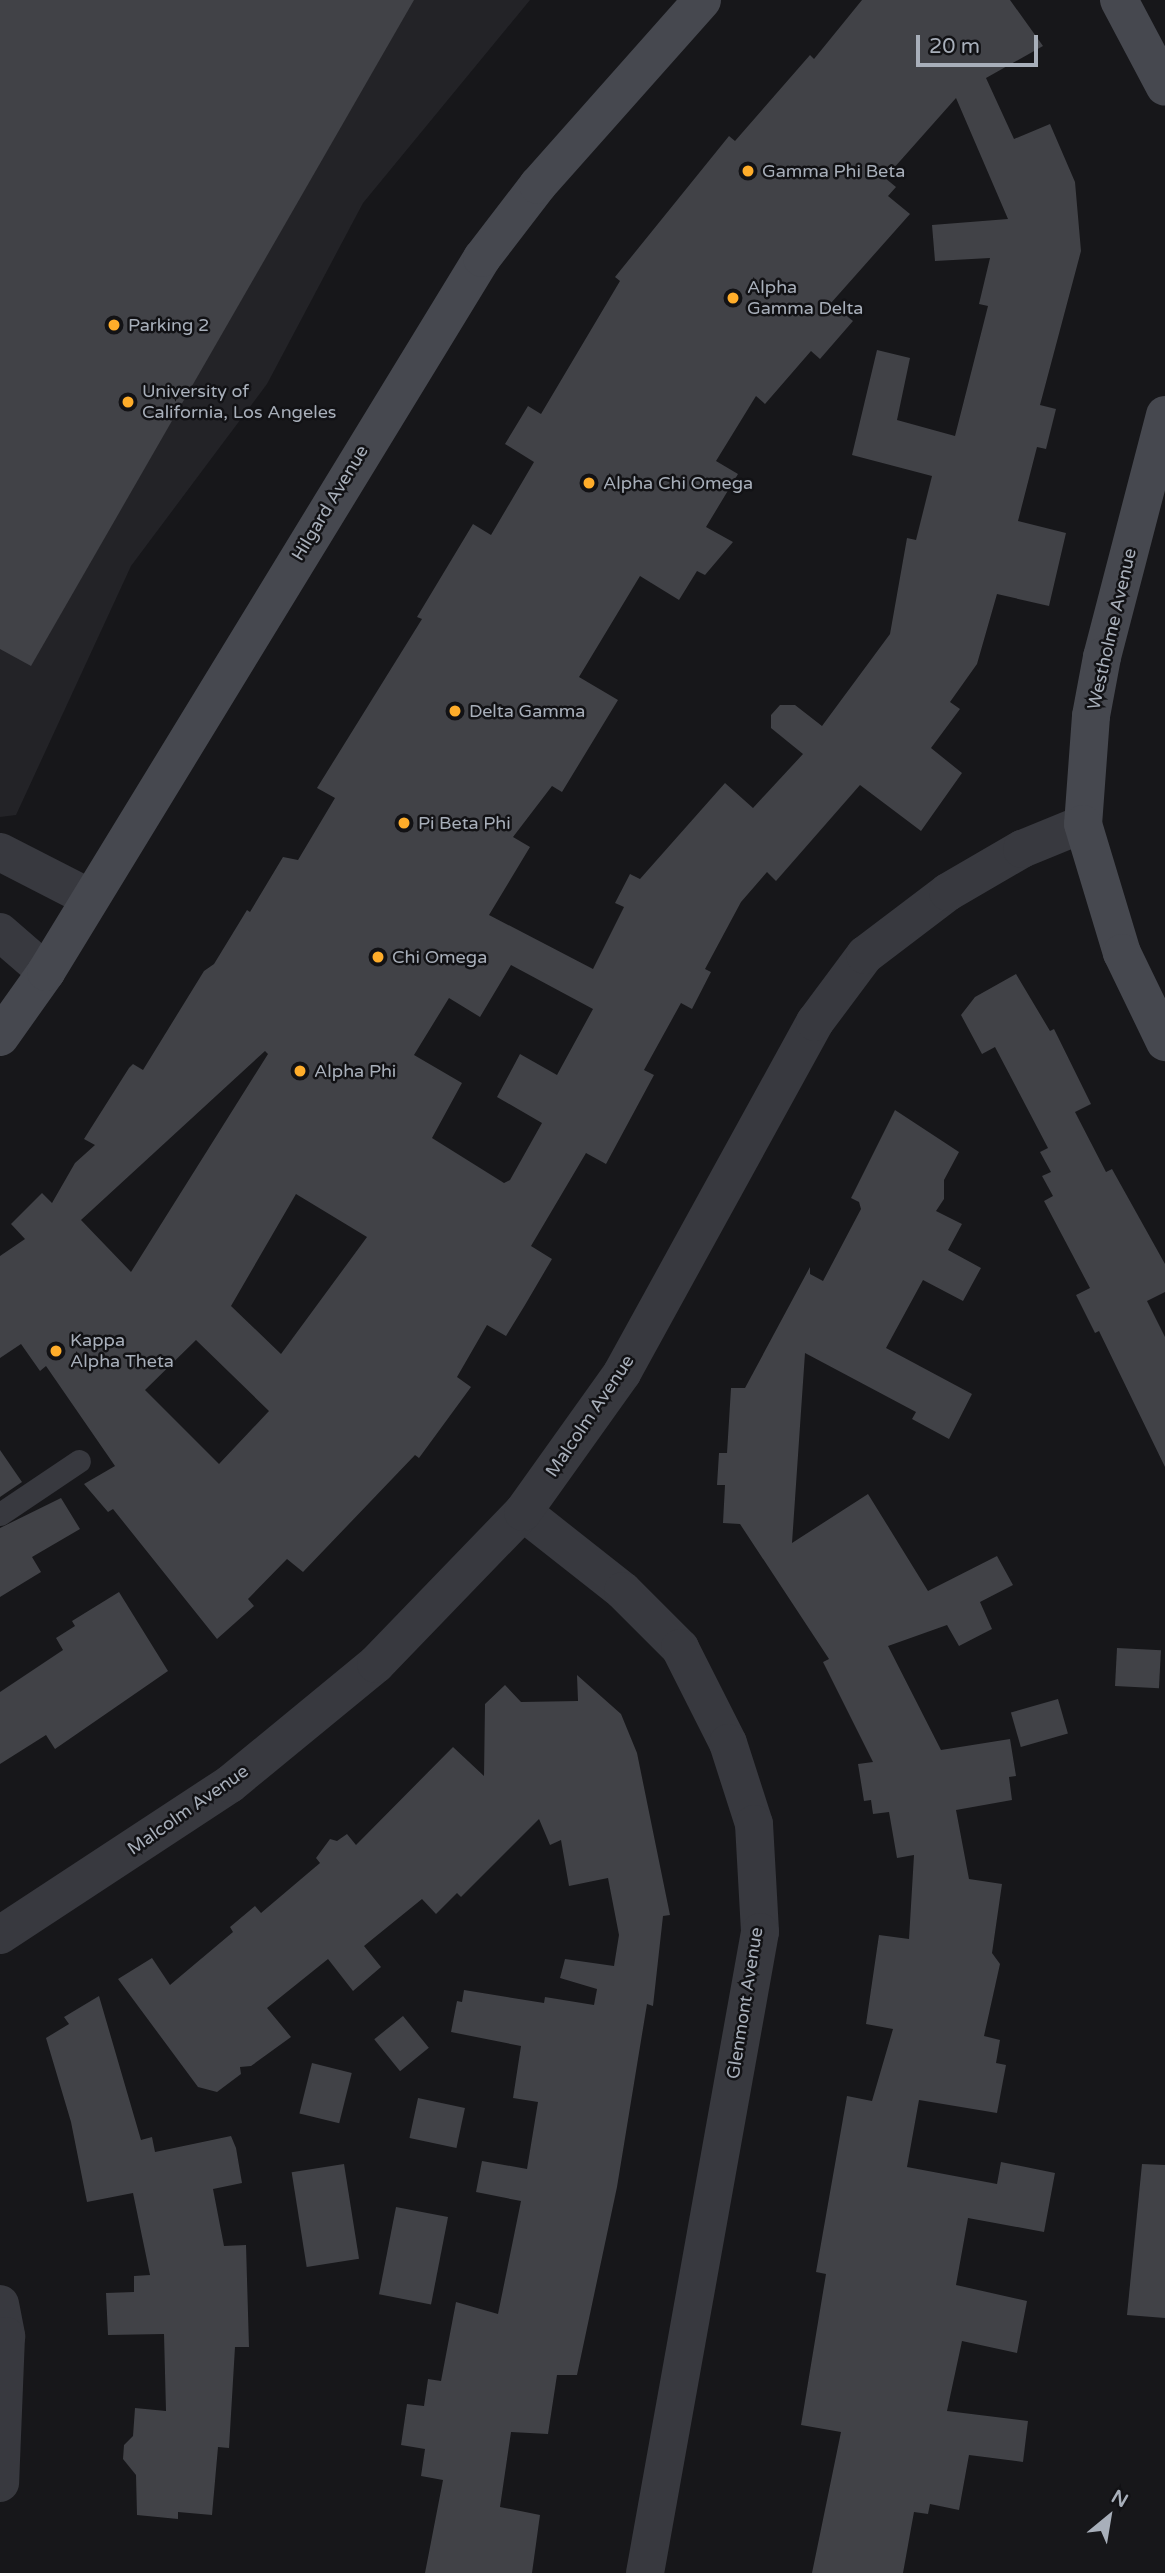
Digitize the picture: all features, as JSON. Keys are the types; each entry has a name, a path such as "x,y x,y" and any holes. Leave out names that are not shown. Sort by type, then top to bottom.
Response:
{"street":[{"name":"Hilgard Avenue","path":"0,1037 46,972 482,258 538,185 702,0"},
{"path":"1119,0 1165,87"},
{"name":"Westholme Avenue","path":"1165,415 1101,657 1091,716 1083,824 1122,953 1165,1042"},
{"name":"Malcolm Avenue","path":"0,1935 230,1784 376,1664 523,1512 622,1373 815,1022 865,955 948,892 1023,849 1083,824"},
{"path":"0,852 90,898"},
{"path":"0,932 46,972"},
{"name":"Glenmont Avenue","path":"523,1512 624,1591 680,1647 728,1743 754,1824 760,1932 645,2573"},
{"path":"0,2304 6,2336 0,2483"}],"lane":[{"path":"0,1514 79,1461"}],"shaded area":[{"name":"University of California, Los Angeles","path":"0,0 530,0 363,203 267,384 131,566 16,815 0,817"}],"building":[{"name":"University of California, Los Angeles","path":"0,0 414,0 31,666 0,649"},
{"path":"862,0 1010,0 1043,46 986,78 1014,139 1050,124 1075,182 1081,251 1040,405 1056,409 1046,449 1037,447 1018,521 1066,533 1049,606 997,594 977,664 950,702 960,709 931,748 962,773 921,831 860,785 776,881 767,872 741,902 705,969 711,972 692,1009 681,1003 644,1070 654,1075 606,1164 586,1153 531,1246 552,1259 525,1305 506,1336 487,1325 457,1377 471,1387 419,1458 415,1455 303,1572 287,1559 248,1599 254,1606 217,1639 113,1509 108,1512 84,1484 115,1466 46,1366 40,1371 21,1344 0,1358 0,1256 25,1239 11,1224 42,1193 52,1203 75,1163 95,1145 84,1139 129,1068 133,1064 143,1070 204,971 214,964 283,857 298,860 335,798 317,788 422,619 417,617 473,524 491,535 534,462 505,444 528,406 541,414 620,281 615,277 729,136 735,141 810,55 814,59","holes":["956,98 1008,219 932,225 935,261 990,258 979,304 988,306 955,436 897,420 910,358 877,350 852,455 932,476 916,540 907,538 890,634 822,726 795,705 780,705 771,715 771,728 803,754 753,808 725,783 640,879 630,874 615,903 624,907 593,969 489,915 530,847 513,837 552,786 562,792 618,700 579,677 640,576 679,600 697,571 705,575 733,542 706,527 738,474 716,461 756,396 765,404 811,351 820,359 853,321 831,303 910,214 888,196 896,187 885,178","511,965 593,1009 557,1075 520,1054 497,1097 542,1123 510,1180 504,1183 432,1138 462,1083 414,1055 449,998 480,1017","265,1051 268,1054 131,1272 81,1220","296,1194 367,1237 281,1354 231,1306","196,1340 269,1411 219,1464 145,1390"]},
{"path":"1016,974 1050,1031 1054,1029 1091,1104 1075,1112 1106,1172 1112,1169 1165,1264 1165,1292 1147,1301 1165,1337 1165,1467 1099,1331 1095,1333 1076,1295 1090,1288 1044,1201 1053,1196 1042,1176 1051,1172 1040,1152 1048,1148 995,1047 982,1054 961,1015 975,997"},
{"path":"895,1110 959,1152 944,1180 944,1199 936,1211 962,1224 948,1250 981,1268 963,1301 923,1280 886,1348 972,1394 949,1439 912,1419 916,1412 805,1353 792,1543 868,1494 928,1591 997,1556 1013,1585 980,1602 992,1629 959,1646 947,1625 888,1646 941,1750 1010,1739 1016,1776 1009,1777 1012,1800 956,1810 969,1879 1002,1884 992,1953 1000,1964 984,2036 1000,2040 996,2063 1006,2065 997,2113 919,2100 907,2167 997,2184 1001,2162 1055,2173 1044,2232 968,2218 956,2285 1027,2301 1017,2353 962,2341 947,2411 1028,2421 1023,2462 969,2455 959,2510 930,2504 928,2514 914,2512 903,2573 812,2573 841,2432 801,2425 826,2274 816,2272 847,2096 872,2101 893,2029 866,2024 879,1935 909,1939 914,1855 897,1858 889,1812 873,1814 871,1800 864,1801 858,1764 873,1762 823,1662 829,1659 740,1524 723,1523 725,1485 717,1485 719,1453 727,1453 731,1388 745,1388 810,1267 810,1274 823,1281 861,1209 859,1202 851,1198"},
{"path":"0,1450 22,1482 0,1497"},
{"path":"61,1498 80,1529 32,1557 41,1572 0,1597 0,1528"},
{"path":"119,1592 168,1671 55,1749 46,1735 0,1764 0,1692 63,1650 56,1638 75,1626 72,1621"},
{"path":"1117,1648 1161,1650 1159,1688 1115,1686"},
{"path":"577,1675 621,1714 637,1753 670,1915 663,1916 653,2006 647,2004 617,2187 577,2375 557,2375 548,2434 511,2432 500,2507 540,2515 532,2573 425,2573 443,2480 421,2476 425,2449 401,2445 407,2404 424,2406 428,2379 441,2381 456,2302 498,2314 521,2201 476,2192 482,2161 527,2169 538,2102 513,2098 521,2046 451,2032 457,2001 462,2002 464,1990 544,2003 545,1997 594,2005 597,1989 560,1978 565,1959 614,1966 619,1935 608,1878 569,1886 561,1840 550,1845 539,1819 461,1897 457,1893 436,1914 422,1899 364,1946 381,1967 353,1991 328,1959 267,2008 291,2037 251,2066 240,2067 241,2074 217,2092 198,2087 118,1979 152,1958 170,1985 233,1932 230,1927 255,1906 261,1913 320,1863 316,1858 330,1839 337,1841 347,1834 356,1845 453,1747 484,1776 485,1704 505,1685 521,1702 578,1701"},
{"path":"1058,1699 1068,1734 1021,1747 1011,1713"},
{"path":"99,1996 141,2140 152,2137 155,2152 231,2136 236,2148 242,2183 213,2189 224,2246 246,2245 249,2347 235,2347 229,2448 218,2447 212,2515 178,2512 178,2519 137,2515 136,2475 123,2459 124,2445 133,2436 135,2408 166,2411 164,2334 108,2335 106,2293 134,2292 134,2276 150,2275 133,2193 87,2202 71,2122 46,2038 69,2024 64,2017"},
{"path":"403,2016 429,2048 400,2071 374,2039"},
{"path":"312,2063 352,2073 339,2123 299,2113"},
{"path":"418,2098 465,2108 456,2148 409,2138"},
{"path":"344,2164 359,2259 307,2267 292,2172"},
{"path":"1142,2164 1165,2165 1165,2318 1127,2315"},
{"path":"396,2207 448,2217 431,2304 379,2294"}],"place":[{"name":"Gamma Phi Beta","path":"748,171"},
{"name":"Alpha Gamma Delta","path":"733,298"},
{"name":"Parking 2","path":"114,325"},
{"name":"University of California, Los Angeles","path":"128,402"},
{"name":"Alpha Chi Omega","path":"589,483"},
{"name":"Delta Gamma","path":"455,711"},
{"name":"Pi Beta Phi","path":"404,823"},
{"name":"Chi Omega","path":"378,957"},
{"name":"Alpha Phi","path":"300,1071"},
{"name":"Kappa Alpha Theta","path":"56,1351"}]}
